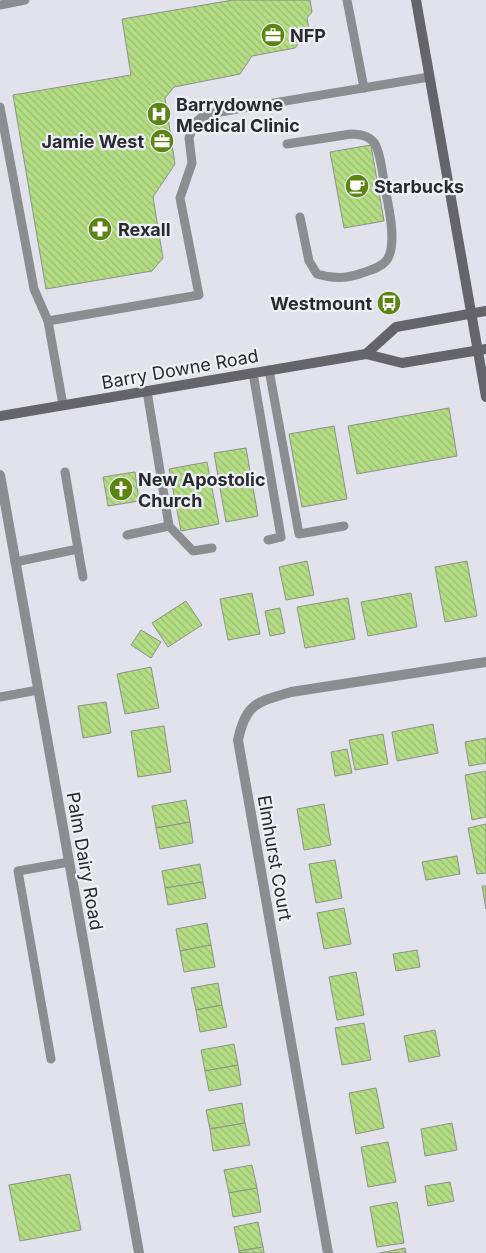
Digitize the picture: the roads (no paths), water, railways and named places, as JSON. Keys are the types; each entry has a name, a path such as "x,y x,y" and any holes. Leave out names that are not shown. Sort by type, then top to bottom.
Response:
{"main road":[{"path":"416,0 472,313 482,350 486,397"},
{"path":"366,354 396,327 486,311"},
{"name":"Barry Downe Road","path":"0,416 366,354 402,363 482,350"}],"street":[{"name":"Palm Dairy Road","path":"0,475 139,1253"},
{"name":"Elmhurst Court","path":"328,1253 238,740 242,722 251,709 264,700 291,692 486,662"}],"lane":[{"path":"0,5 24,0"},
{"path":"347,0 364,88"},
{"path":"48,321 199,295 180,198 192,163 189,138 194,124 202,118 214,113 429,77"},
{"path":"0,107 34,289 48,321 63,405"},
{"path":"287,144 360,134 375,144 390,216 392,244 387,260 378,268 353,276 331,278 317,274 309,261 300,217"},
{"path":"269,370 298,534 344,526"},
{"path":"252,373 282,537 268,540"},
{"path":"146,391 169,526 193,551 212,548"},
{"path":"65,472 83,577"},
{"path":"127,535 169,526"},
{"path":"15,562 78,549"},
{"path":"0,697 38,690"},
{"path":"51,1059 18,871 69,862"}],"place":[{"name":"NFP","path":"273,35"},
{"name":"Barrydowne Medical Clinic","path":"159,114"},
{"name":"Jamie West","path":"162,141"},
{"name":"Starbucks","path":"357,186"},
{"name":"Rexall","path":"100,229"},
{"name":"Westmount","path":"389,303"},
{"name":"New Apostolic Church","path":"121,489"}]}
